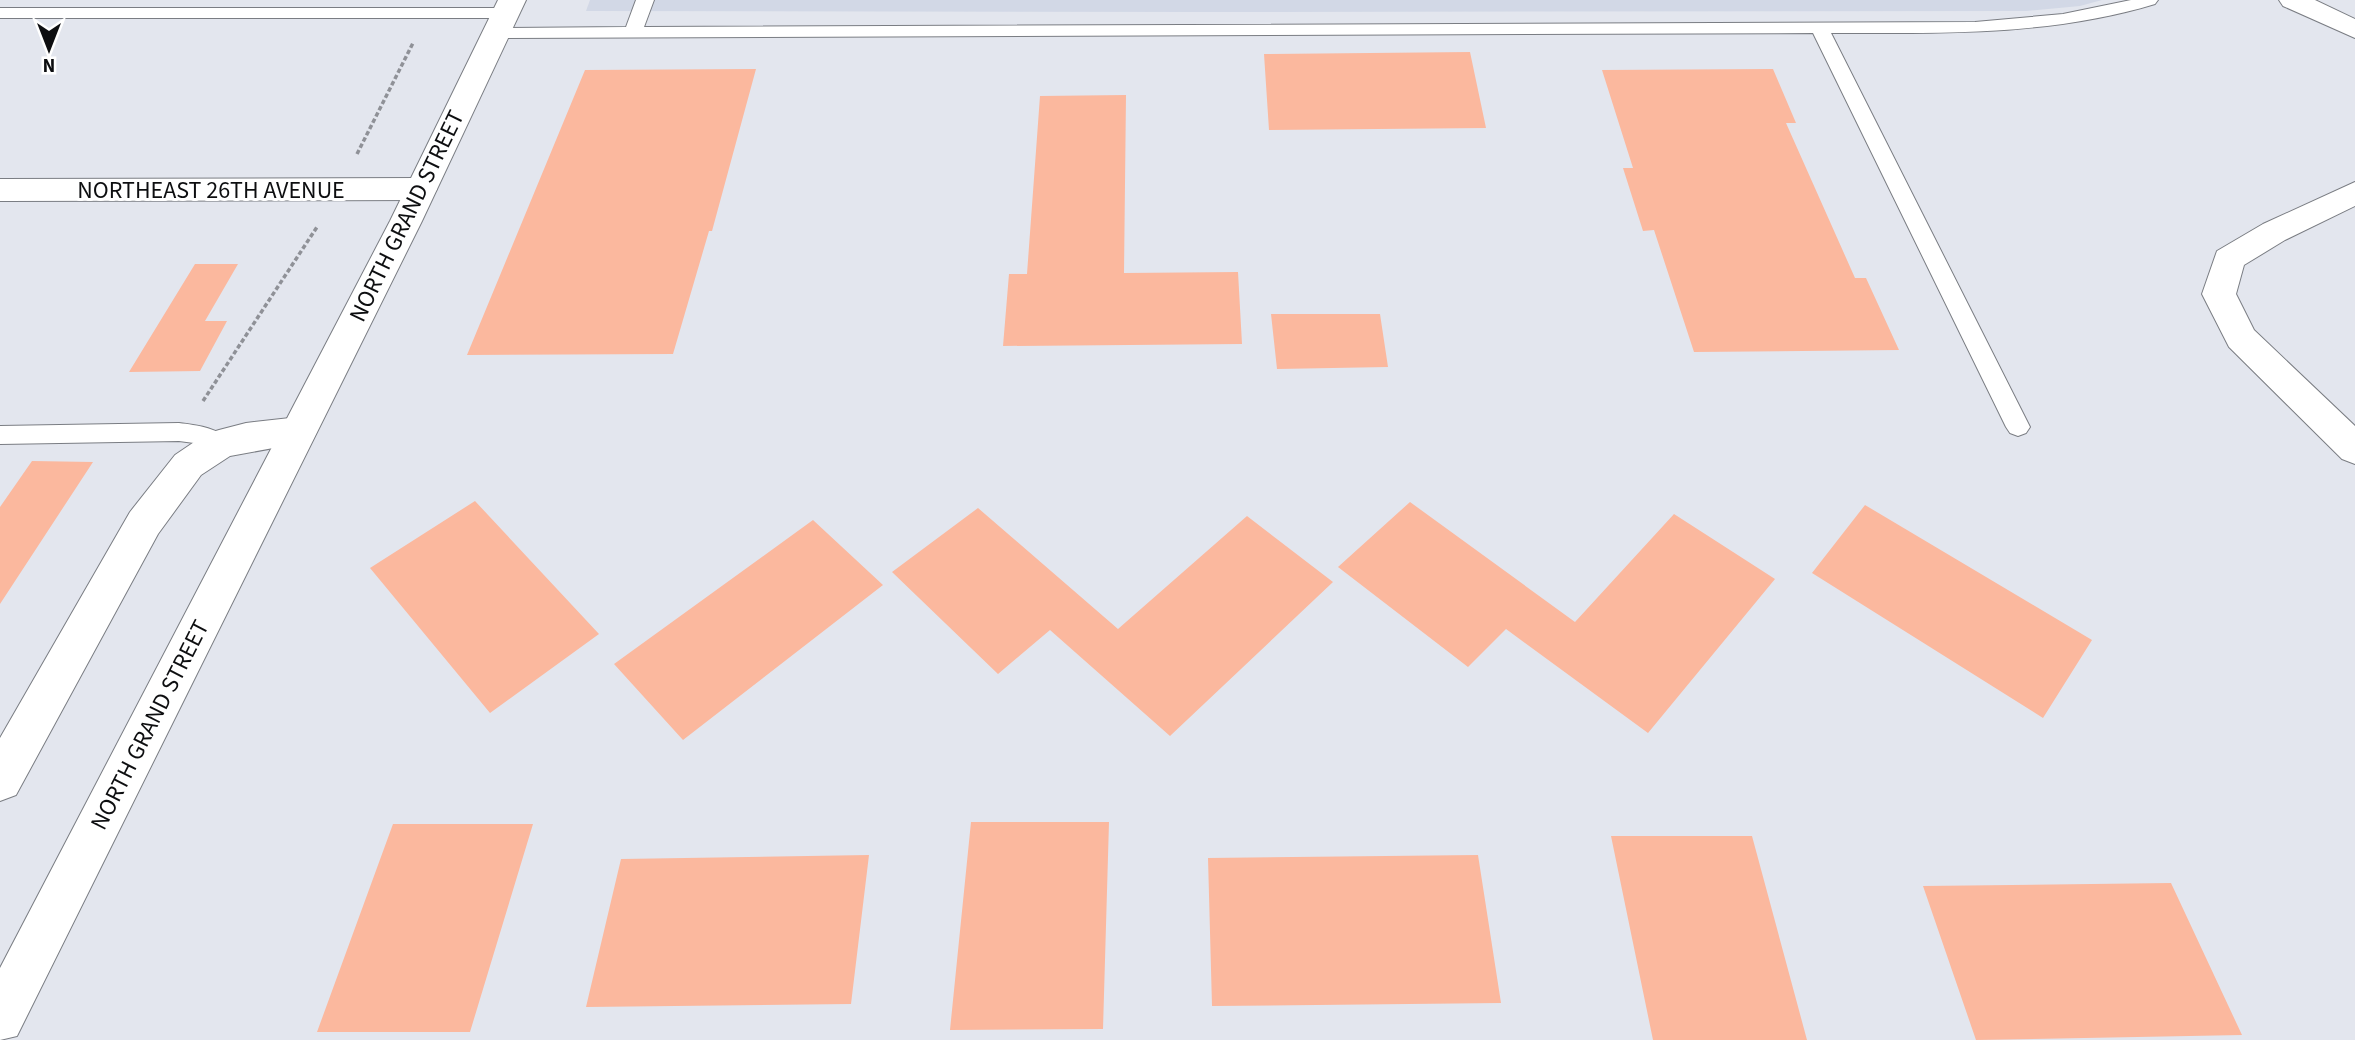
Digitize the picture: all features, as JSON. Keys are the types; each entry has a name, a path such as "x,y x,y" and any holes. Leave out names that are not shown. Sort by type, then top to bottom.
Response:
{"street":[{"path":"2293,0 2355,30"},
{"name":"NORTH GRAND STREET","path":"0,1019 421,189 504,15"},
{"name":"NORTHEAST 26TH AVENUE","path":"0,191 421,189"},
{"path":"2355,193 2274,232 2230,259 2219,294 2241,338 2355,449"},
{"path":"0,780 144,523 188,464 219,444 246,437 299,431"}],"lane":[{"path":"633,32 645,0"},
{"path":"0,13 504,15 633,32 1975,27 2069,21 2113,12 2149,0"},
{"path":"1819,26 2018,427"},
{"path":"0,435 179,432 197,434 219,444"}],"path":[{"path":"353,162 415,38 434,13"},
{"path":"179,432 321,220"}],"shaded area":[{"path":"590,0 2102,0 2080,6 2026,11 1205,12 586,11"}],"building":[{"path":"1470,52 1486,128 1269,130 1264,54"},
{"path":"756,69 712,231 709,231 673,354 467,355 585,70"},
{"path":"1773,69 1796,123 1786,123 1855,278 1866,278 1899,350 1694,352 1654,230 1643,231 1623,168 1633,168 1602,70"},
{"path":"1126,95 1124,273 1238,272 1242,344 1003,346 1009,274 1027,274 1040,96"},
{"path":"195,264 238,264 205,321 227,321 200,371 129,372"},
{"path":"1271,314 1380,314 1388,367 1277,369"},
{"path":"32,461 93,462 0,604 0,507"},
{"path":"475,501 599,634 490,713 370,568"},
{"path":"1410,502 1575,622 1674,514 1775,579 1648,733 1506,629 1468,667 1338,567"},
{"path":"1865,505 2092,640 2043,718 1812,573"},
{"path":"978,508 1118,629 1247,516 1333,582 1170,736 1050,630 998,674 892,572"},
{"path":"813,520 883,585 683,740 614,664"},
{"path":"971,822 1109,822 1103,1029 950,1030"},
{"path":"393,824 533,824 470,1032 317,1032"},
{"path":"1611,836 1752,836 1807,1040 1653,1040"},
{"path":"869,855 851,1004 586,1007 621,859"},
{"path":"1478,855 1501,1003 1212,1006 1208,858"},
{"path":"2171,883 2242,1035 1976,1040 1923,886"}]}
